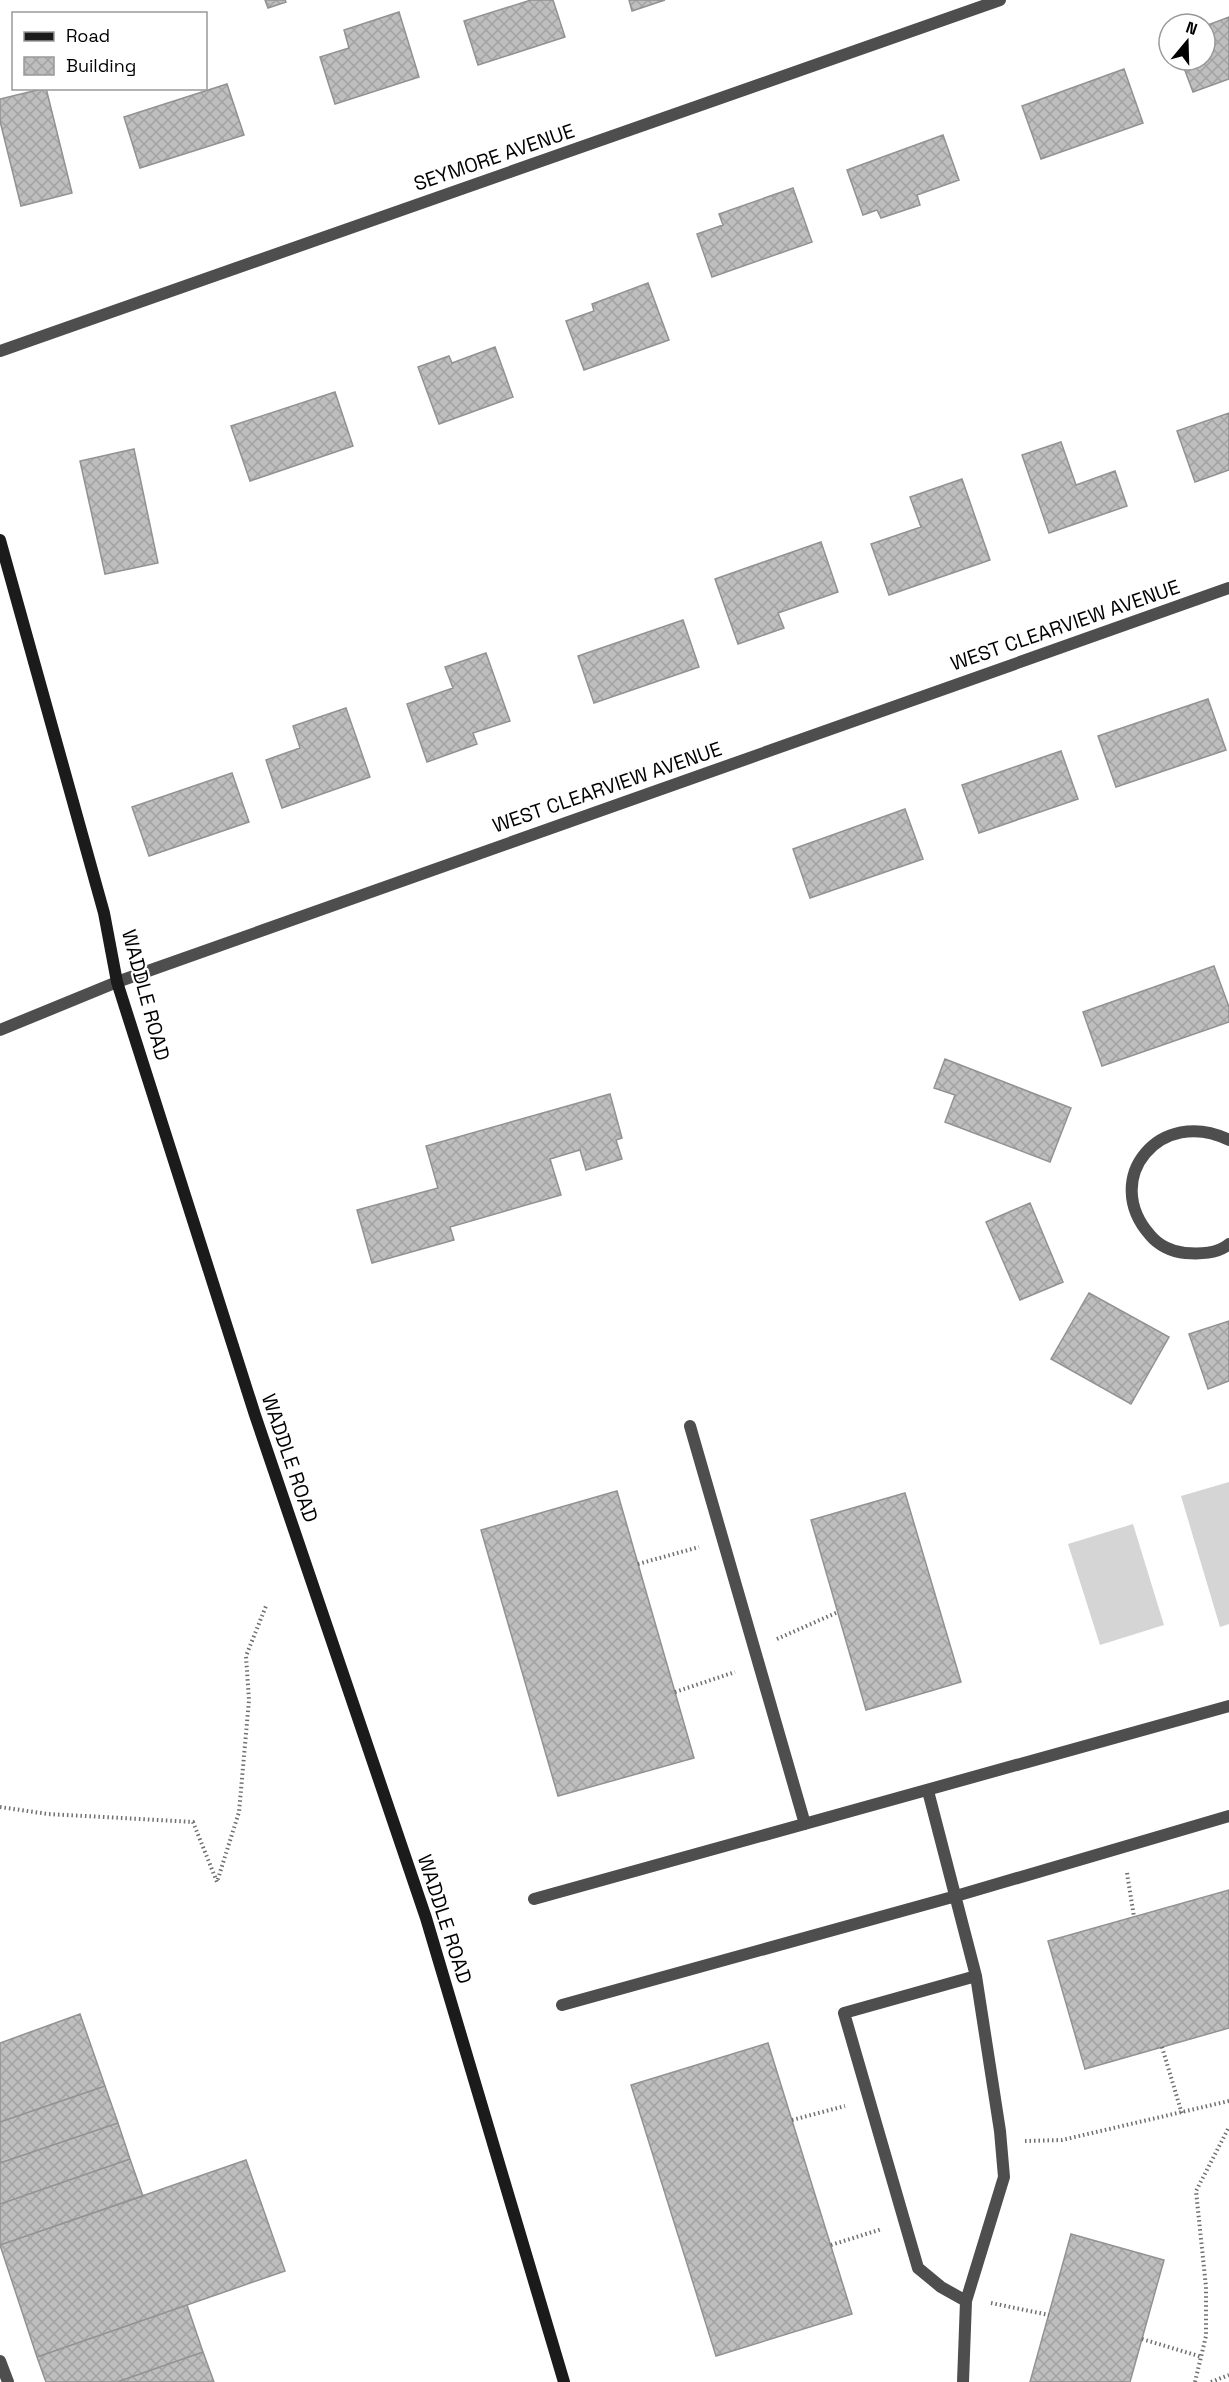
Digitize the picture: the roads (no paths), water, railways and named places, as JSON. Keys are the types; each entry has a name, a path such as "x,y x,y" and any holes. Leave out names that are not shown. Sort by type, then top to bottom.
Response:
{"main road":[{"name":"WADDLE ROAD","path":"0,540 104,913 117,982 255,1415 426,1918 564,2382"}],"street":[{"name":"SEYMORE AVENUE","path":"0,351 1000,0"},
{"name":"WEST CLEARVIEW AVENUE","path":"0,1030 117,982 1229,588"},
{"path":"1229,1140 1212,1132 1188,1129 1164,1137 1145,1153 1134,1175 1132,1199 1139,1223 1155,1241 1177,1253 1202,1254 1229,1244"},
{"path":"690,1426 805,1824"},
{"path":"534,1899 1229,1706"},
{"path":"928,1791 976,1976 1001,2141 1004,2177 966,2301 963,2382"},
{"path":"562,2005 956,1896 1229,1816"},
{"path":"966,2301 941,2287 918,2268 844,2013 976,1976"},
{"path":"0,2361 8,2382"}]}
